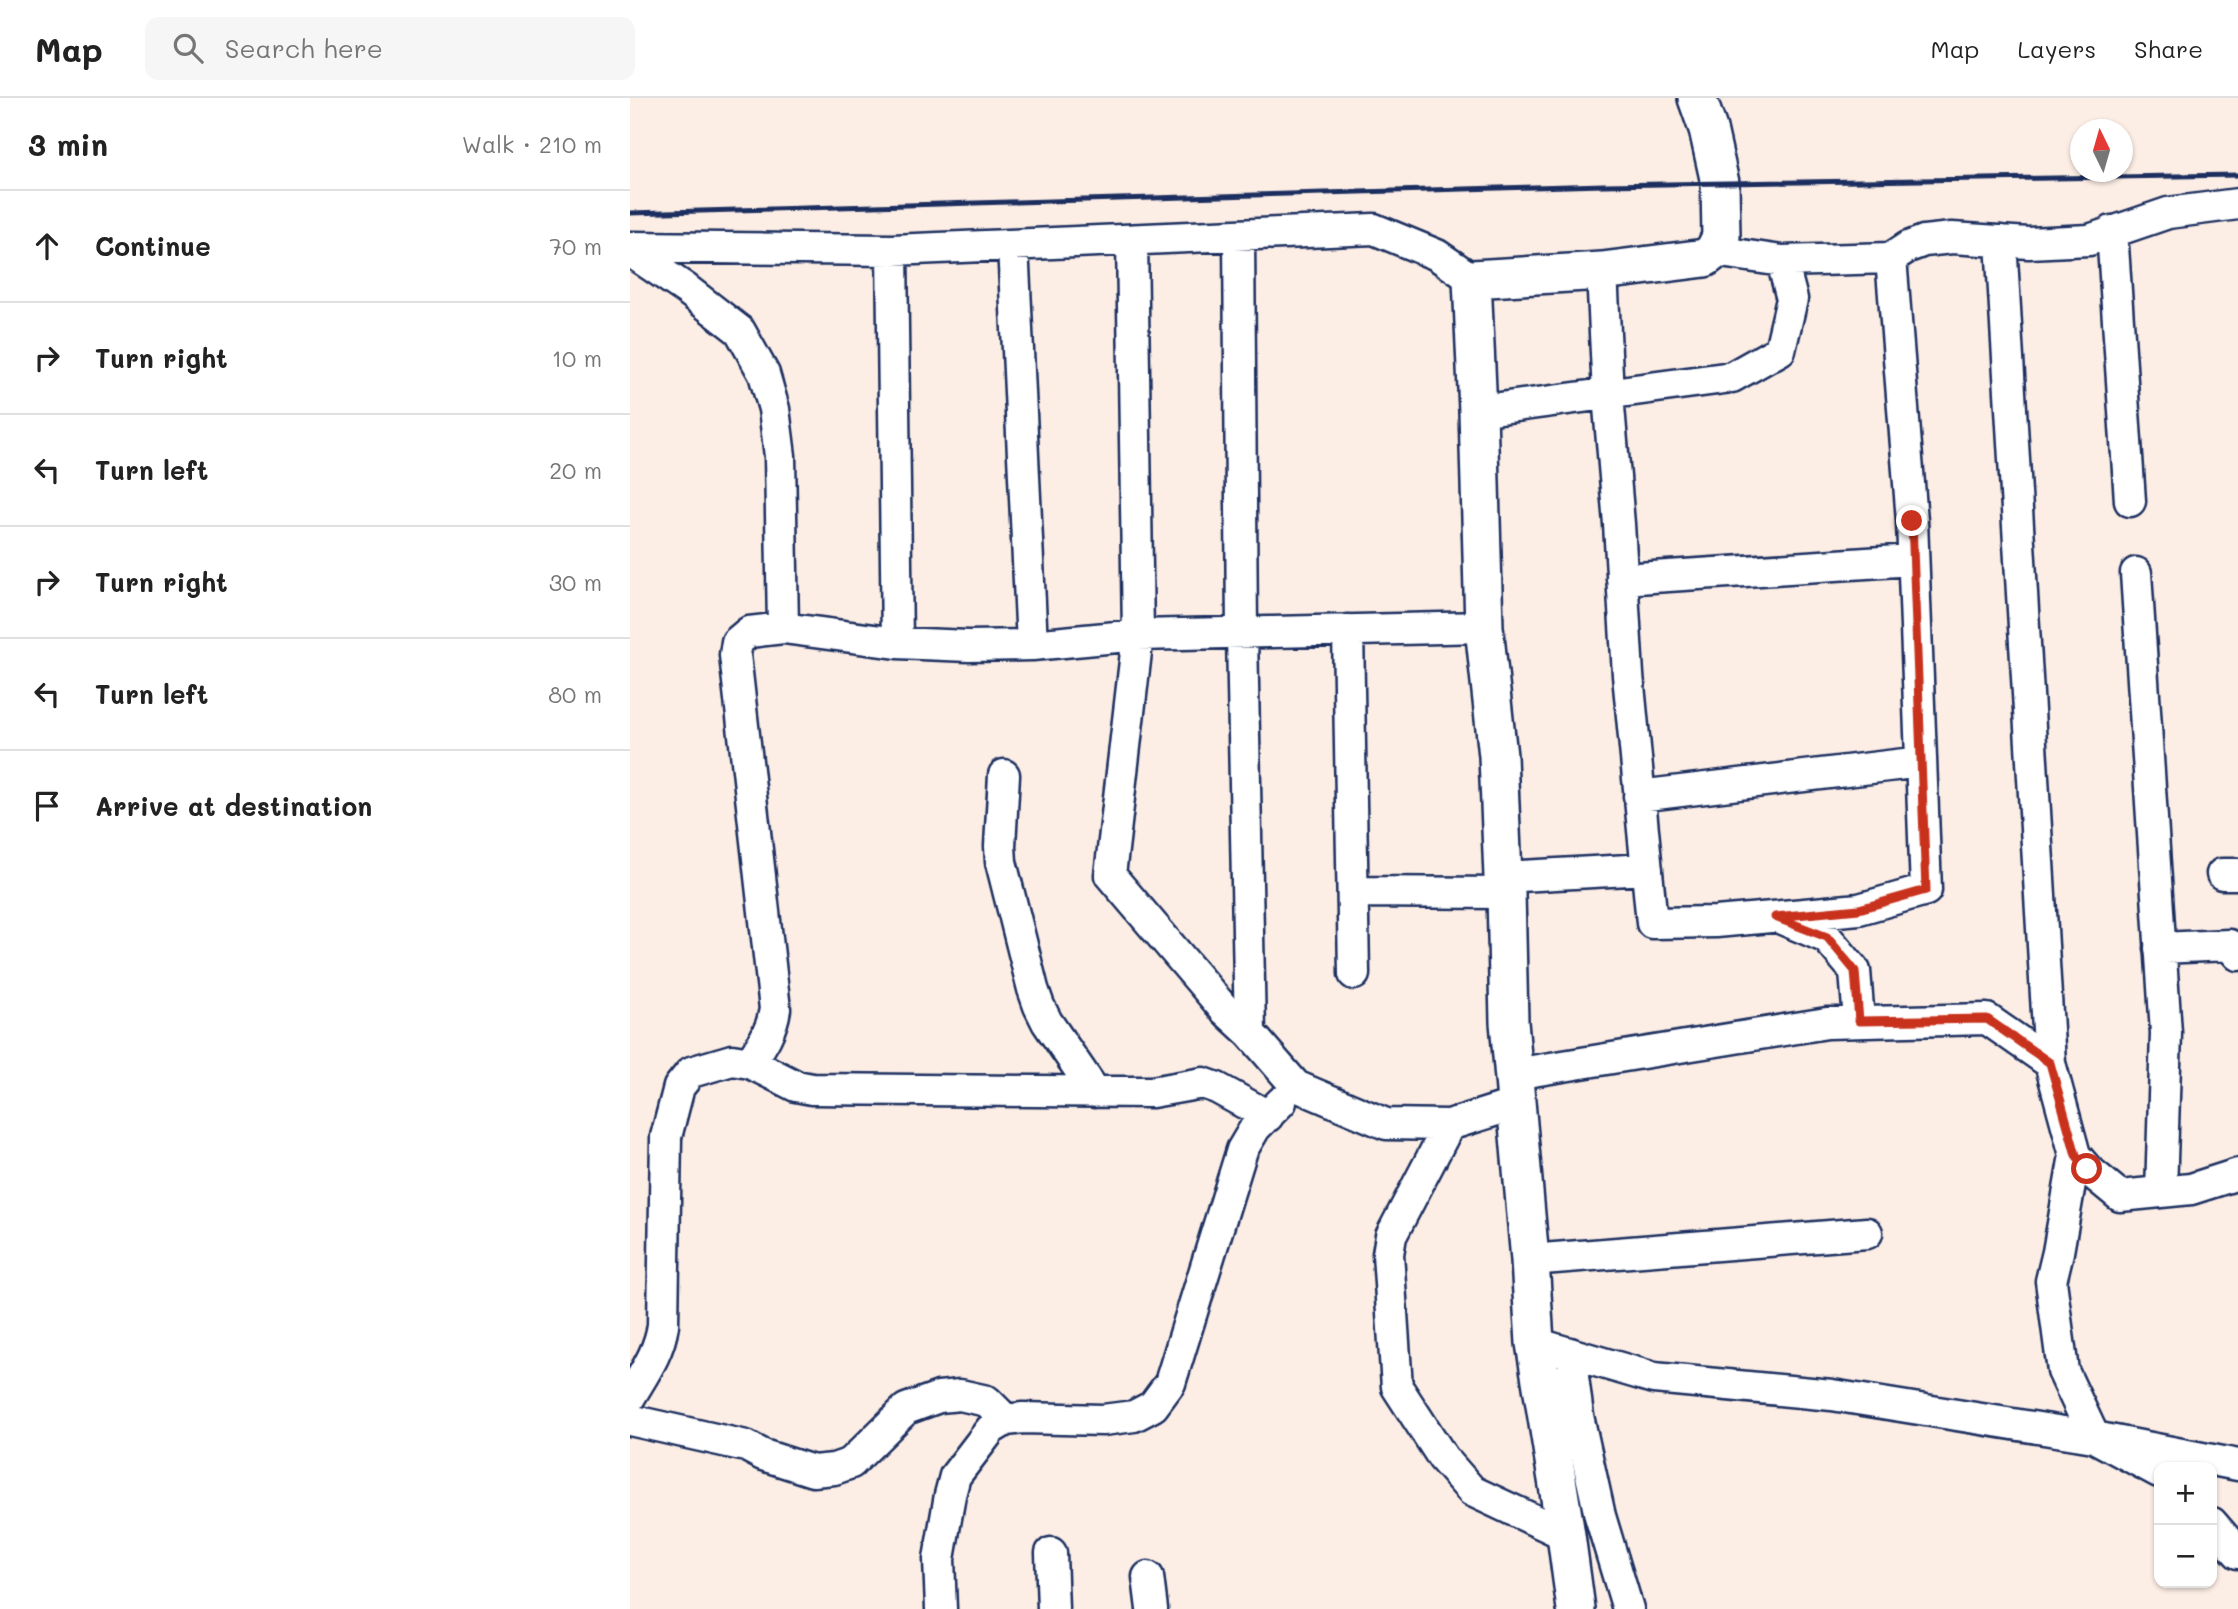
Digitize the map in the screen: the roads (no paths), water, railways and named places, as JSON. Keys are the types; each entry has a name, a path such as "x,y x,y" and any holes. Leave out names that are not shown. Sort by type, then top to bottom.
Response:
{"street":[{"path":"630,249 892,250 1374,229 1437,256 1472,279 1602,271 1705,258 1714,251 1721,237 1720,183 1708,129 1697,98"},
{"path":"1714,251 1782,261 1891,258 1924,241 1952,238 2054,243 2089,240 2168,213 2238,204"},
{"path":"2112,231 2130,501"},
{"path":"1238,235 1250,1033"},
{"path":"1132,240 1138,635 1110,875 1225,1010 1250,1033 1296,1086 1386,1124 1449,1125 1515,1089 1827,1023 1859,1021 1987,1019 2050,1063"},
{"path":"2001,241 2050,1063 2076,1155 2087,1169 2120,1196 2191,1189 2238,1174"},
{"path":"1013,245 1032,645"},
{"path":"630,249 740,331 764,374 774,410 780,456 783,628"},
{"path":"892,250 897,643"},
{"path":"1602,271 1628,675 1652,923 1716,922 1859,909 1926,890 1913,560 1891,258"},
{"path":"1478,411 1732,377 1780,350 1791,299 1782,261"},
{"path":"1472,279 1484,627 1498,756 1515,1089 1535,1343 1576,1609"},
{"path":"1622,579 1913,560"},
{"path":"2136,573 2166,1033 2161,1192"},
{"path":"750,1063 767,1037 775,1009 735,655 737,642 749,632 783,628 897,643 969,646 1032,645 1138,635 1484,627"},
{"path":"1348,630 1354,974"},
{"path":"1639,796 1921,762"},
{"path":"1004,775 1001,862 1032,989 1047,1022 1096,1092"},
{"path":"1353,892 1505,885 1647,869"},
{"path":"1775,917 1827,937 1855,971 1859,1021"},
{"path":"2160,948 2229,945 2238,955"},
{"path":"630,1397 661,1342 666,1137 679,1087 691,1072 732,1060 750,1063 796,1086 812,1089 1152,1092 1203,1083 1268,1116"},
{"path":"941,1609 939,1559 950,1495 956,1476 991,1429 1006,1420 1023,1418 1103,1420 1134,1416 1153,1406 1170,1383 1242,1150 1255,1128 1296,1086"},
{"path":"1449,1125 1391,1236 1388,1254 1397,1387 1443,1458 1472,1491 1566,1535"},
{"path":"2076,1155 2059,1252 2050,1281 2063,1371 2094,1437 2154,1469"},
{"path":"1530,1260 1867,1233"},
{"path":"1535,1343 1654,1378 1811,1392 2094,1437 2238,1465"},
{"path":"1570,1353 1578,1416 1597,1503 1628,1609"},
{"path":"630,1420 746,1446 764,1455 813,1471 834,1469 851,1463 906,1409 939,1397 960,1395 987,1401 1006,1420"},
{"path":"2214,1525 2238,1553"},
{"path":"1051,1553 1053,1609"},
{"path":"1148,1577 1152,1609"}],"railway":[{"path":"630,213 1604,185 2238,175"}]}
